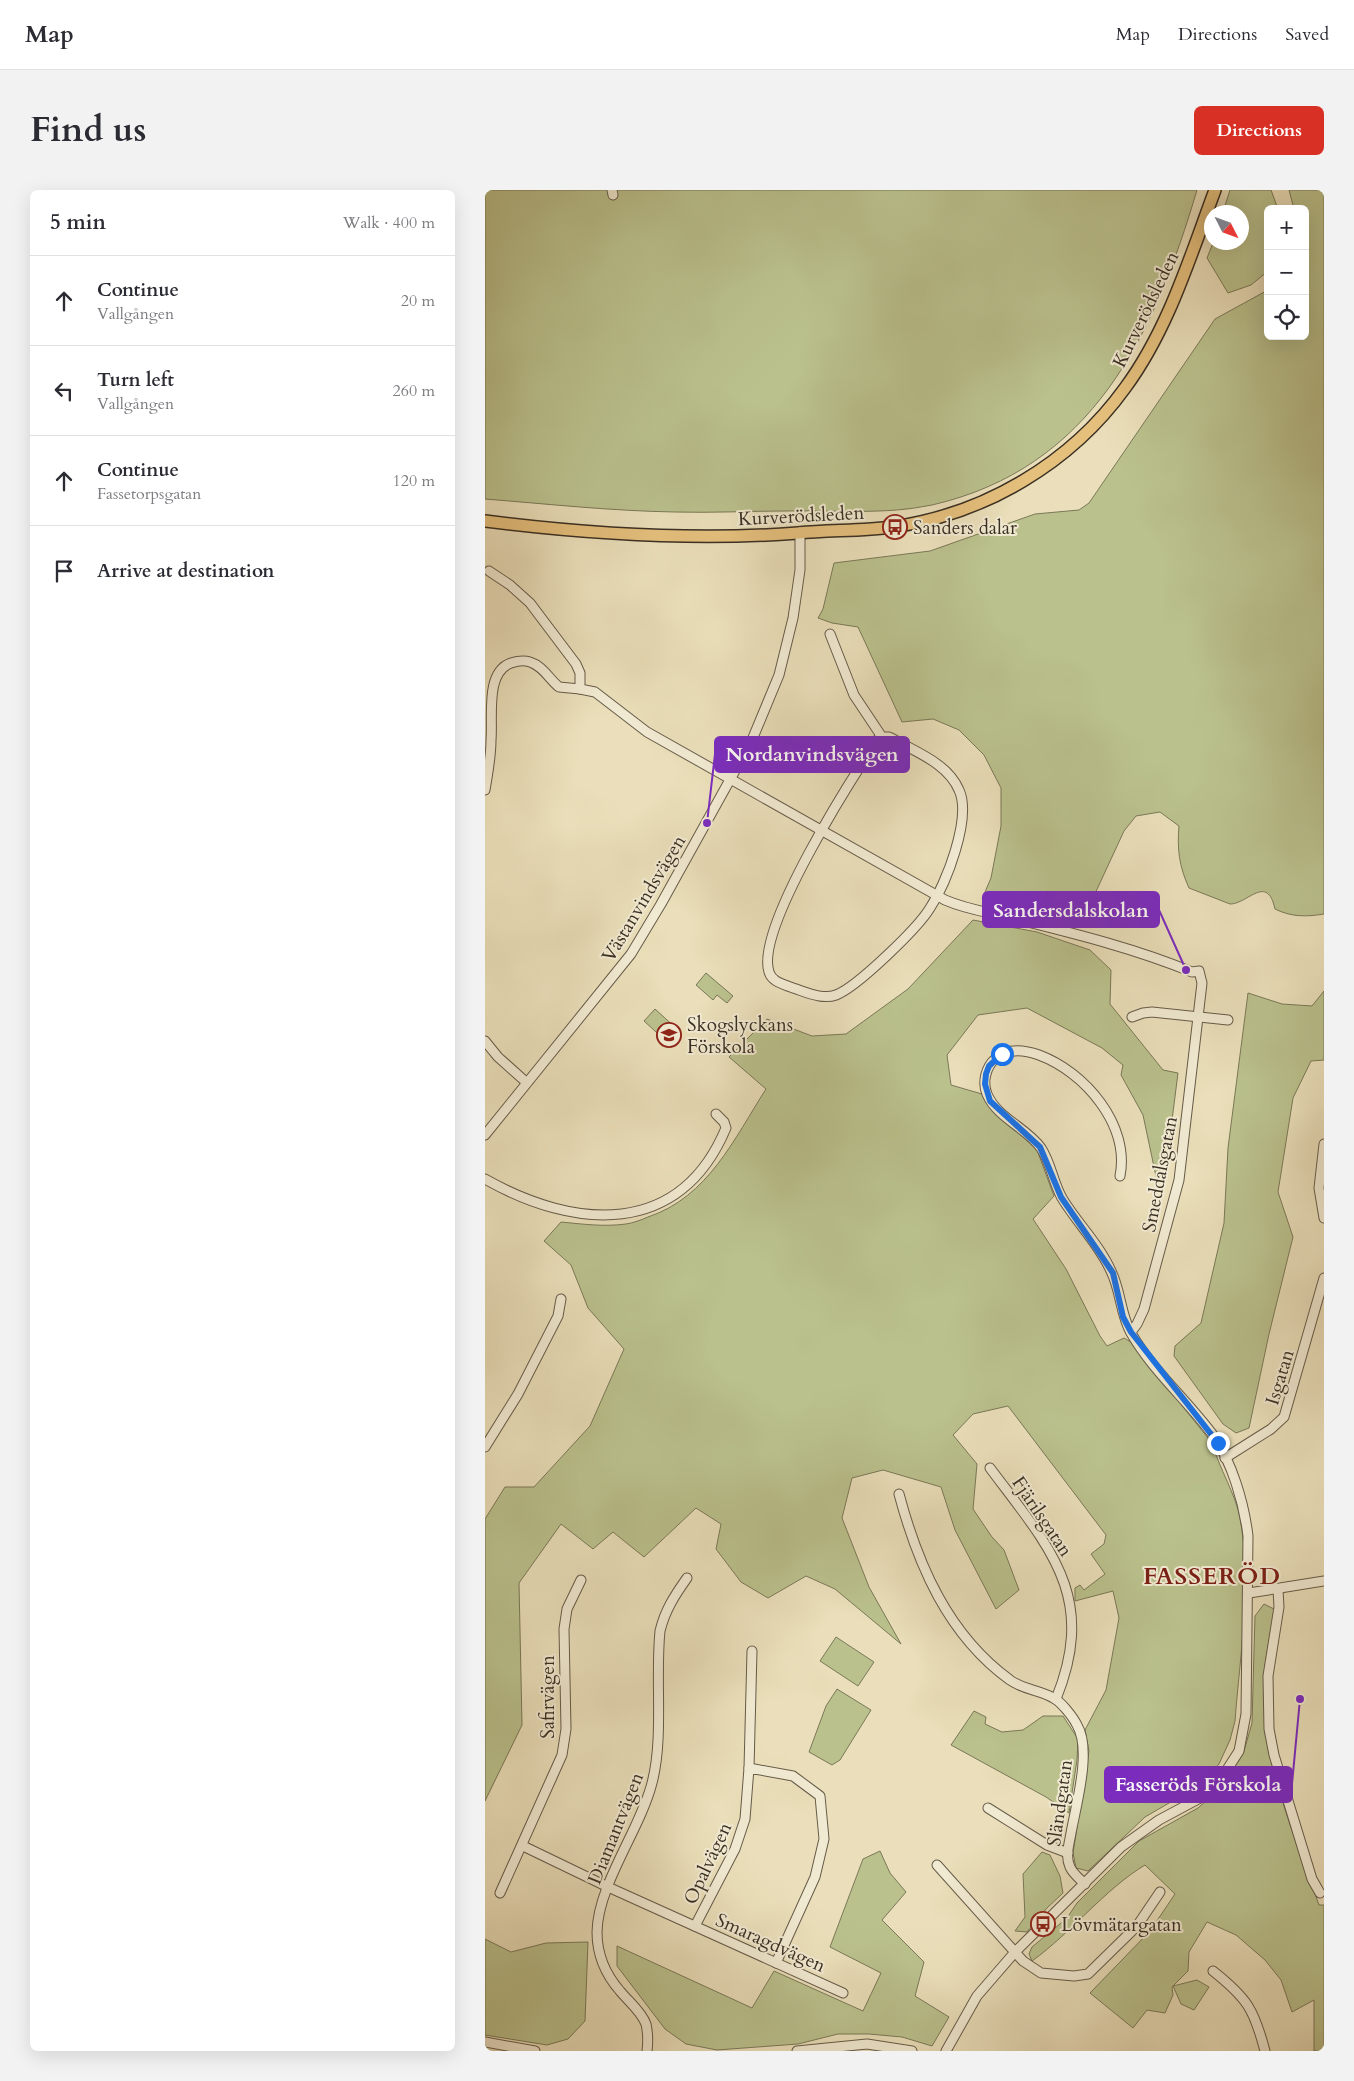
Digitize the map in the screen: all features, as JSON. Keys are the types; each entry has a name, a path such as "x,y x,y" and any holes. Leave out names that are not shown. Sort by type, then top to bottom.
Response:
{"main road":[{"name":"Kurverödsleden","path":"485,521 640,534 746,536 895,527 957,511 993,498 1043,469 1071,446 1106,412 1141,364 1178,290 1215,190"}],"street":[{"name":"Västanvindsvägen","path":"485,1135 631,954 731,781 752,740 779,675 793,618 800,570 800,532"},
{"path":"489,571 517,591 537,611 576,664 580,673 580,689"},
{"path":"830,634 854,695 882,737"},
{"path":"485,790 491,746 491,691 494,676 499,670 514,662 531,662 541,668 559,687 580,689 603,697 638,726 731,781 937,895"},
{"path":"889,736 945,770 960,791 962,813 958,839 937,895 929,910 894,949 838,994 820,996 775,981 769,973 767,962 770,943 791,887 822,832 848,784 878,739 882,737 889,736"},
{"name":"Smeddalsgatan","path":"937,895 964,908 1009,917 1119,947 1195,972 1202,982 1188,1111 1177,1188 1144,1309 1131,1332"},
{"path":"1132,1017 1152,1012 1228,1020"},
{"path":"485,1041 526,1082"},
{"path":"946,2051 977,1996 1015,1952 1139,1833 1200,1798 1221,1779 1239,1751 1247,1714 1249,1593 1246,1522 1225,1458 1213,1435 1159,1371 1131,1332 1123,1317 1113,1273 1061,1197 1040,1147 990,1101 985,1084 989,1066 995,1059 1007,1052 1027,1051 1050,1059 1076,1077 1100,1101 1117,1134 1123,1162 1120,1176"},
{"path":"485,1179 509,1191 574,1213 598,1216 639,1211 663,1203 677,1194 701,1171 712,1157 726,1128 725,1122 716,1114"},
{"path":"1324,1144 1319,1188 1324,1218"},
{"name":"Isgatan","path":"1225,1458 1271,1428 1285,1416 1324,1278"},
{"path":"485,1447 518,1394 558,1316 561,1299"},
{"name":"Fjärilsgatan","path":"990,1468 1040,1535 1058,1564 1069,1595 1073,1632 1070,1660 1056,1699"},
{"name":"Sländgatan","path":"899,1494 912,1541 931,1585 954,1622 982,1656 1011,1681 1056,1699 1078,1725 1083,1743 1083,1762 1067,1852 1071,1868 1085,1884"},
{"name":"Diamantvägen","path":"647,2051 645,2024 638,2011 619,1990 605,1969 600,1953 597,1924 609,1887 652,1784 657,1749 660,1631 663,1618 672,1599 687,1578"},
{"name":"Safirvägen","path":"500,1894 562,1755 566,1729 564,1630 567,1609 581,1580"},
{"path":"1249,1593 1278,1590 1324,1581"},
{"path":"1278,1590 1279,1607 1268,1676 1267,1712 1270,1736 1312,1879 1320,1893"},
{"name":"Opalvägen","path":"695,1926 735,1849 743,1826 749,1768 752,1651"},
{"path":"749,1768 793,1776 820,1796 823,1839 815,1877 776,1963"},
{"path":"988,1808 1047,1846 1067,1852"},
{"name":"Smaragdvägen","path":"523,1846 609,1887 843,1992"},
{"path":"937,1865 1030,1968 1041,1974 1074,1976 1088,1974 1137,1926 1160,1892"},
{"path":"1213,1971 1237,1990 1249,2004 1258,2023 1265,2051"},
{"path":"485,2042 535,2051"},
{"path":"797,2051 867,2044 912,2051"}],"green space":[{"path":"485,190 1197,190 1180,244 1160,295 1137,344 1109,388 1075,427 1035,461 988,487 932,505 914,508 878,511 675,512 485,499"},
{"path":"1230,190 1271,190 1277,205 1264,205 1264,274 1251,285 1228,293 1207,258 1210,250 1249,250 1249,205 1225,205"},
{"path":"1289,190 1324,190 1324,914 1299,916 1281,912 1275,909 1272,898 1267,893 1262,892 1256,893 1237,903 1230,904 1189,888 1179,857 1179,826 1160,812 1136,816 1124,831 1080,926 1018,904 982,899 991,878 1001,826 1001,788 984,755 959,730 933,719 902,722 858,627 832,623 818,618 823,609 834,563 930,551 1035,514 1079,510 1089,503 1215,319 1264,292 1264,340 1309,340 1309,205 1293,205"},
{"path":"973,920 1037,932 1090,950 1111,970 1110,1004 1163,1070 1178,1073 1164,1183 1157,1181 1143,1115 1121,1075 1123,1065 1102,1048 1027,1008 978,1015 947,1055 951,1085 982,1094 987,1104 1037,1150 1054,1196 1033,1219 1066,1269 1100,1336 1107,1346 1124,1338 1131,1342 1212,1443 1235,1500 1240,1518 1245,1568 1244,1620 1235,1721 1230,1740 1219,1764 1200,1785 1145,1817 1088,1871 1076,1868 1073,1853 1089,1751 1085,1730 1106,1690 1119,1618 1113,1591 1075,1601 1075,1588 1080,1585 1084,1590 1105,1574 1091,1554 1104,1544 1106,1535 1008,1406 973,1414 953,1435 977,1464 973,1509 992,1537 1004,1550 1019,1590 996,1609 955,1530 941,1487 883,1470 852,1478 842,1518 869,1587 901,1644 835,1589 806,1576 768,1598 741,1582 716,1549 721,1524 696,1508 644,1557 613,1532 593,1549 561,1524 519,1583 522,1725 485,1801 485,1519 505,1487 534,1487 590,1426 624,1349 588,1308 571,1265 544,1241 561,1222 601,1225 629,1224 669,1208 687,1196 717,1164 766,1089 729,1057 767,1019 812,1036 846,1034 908,989"},
{"path":"706,973 733,996 727,1003 717,995 713,1000 696,985"},
{"path":"1324,991 1324,1060 1311,1061 1293,1098 1278,1192 1293,1237 1269,1334 1249,1428 1236,1433 1223,1424 1174,1356 1175,1346 1201,1323 1224,1223 1228,1148 1248,993 1282,1004 1312,1006"},
{"path":"655,1009 677,1029 666,1041 644,1021"},
{"path":"1264,1604 1274,1609 1274,1623 1267,1652 1264,1686 1266,1726 1270,1752 1283,1804 1319,1905 1324,1905 1324,2051 1314,2051 1314,2000 1292,2012 1281,1980 1265,1960 1236,1935 1207,1922 1189,1952 1188,1971 1172,1987 1173,1995 1165,2013 1147,2010 1133,2028 1090,1993 1150,1931 1175,1894 1145,1865 1116,1886 1032,1961 1029,1954 1032,1947 1067,1918 1077,1903 1139,1841 1198,1808 1223,1786 1244,1751 1252,1723 1255,1616"},
{"path":"836,1637 874,1662 858,1686 820,1661"},
{"path":"837,1689 871,1710 840,1760 832,1765 809,1752 826,1706"},
{"path":"974,1711 986,1717 985,1724 1002,1732 1023,1730 1043,1716 1063,1716 1078,1739 1077,1760 1069,1813 1046,1797 951,1745"},
{"path":"880,1851 890,1873 906,1892 882,1920 924,1962 915,1996 949,2017 932,2046 902,2037 869,2034 838,2034 798,2044 717,2050 686,2044 665,2029 617,1966 617,1946 752,2008 774,1971 863,2011 881,1973 830,1947 863,1859"},
{"path":"1042,1852 1050,1855 1060,1876 1063,1893 1047,1908 1027,1932 1015,1931 1025,1917 1023,1874"},
{"path":"485,1939 511,1952 546,1943 588,1942 585,2021 568,2039 547,2045 485,2035"},
{"path":"1197,1980 1209,1987 1194,2010 1181,2004 1173,1986"}],"place":[{"name":"Sanders dalar","path":"895,527"},
{"name":"Nordanvindsvägen","path":"707,823"},
{"name":"Sandersdalskolan","path":"1186,970"},
{"name":"Skogslyckans Förskola","path":"669,1035"},
{"name":"Fasseröds Förskola","path":"1300,1699"},
{"name":"Lövmätargatan","path":"1043,1924"}],"district":[{"name":"FASSERÖD","path":"1212,1576"}],"route":[{"path":"1002,1054 989,1066 986,1074 986,1091 990,1101 1040,1147 1061,1197 1113,1273 1123,1317 1139,1346 1218,1443"}]}
